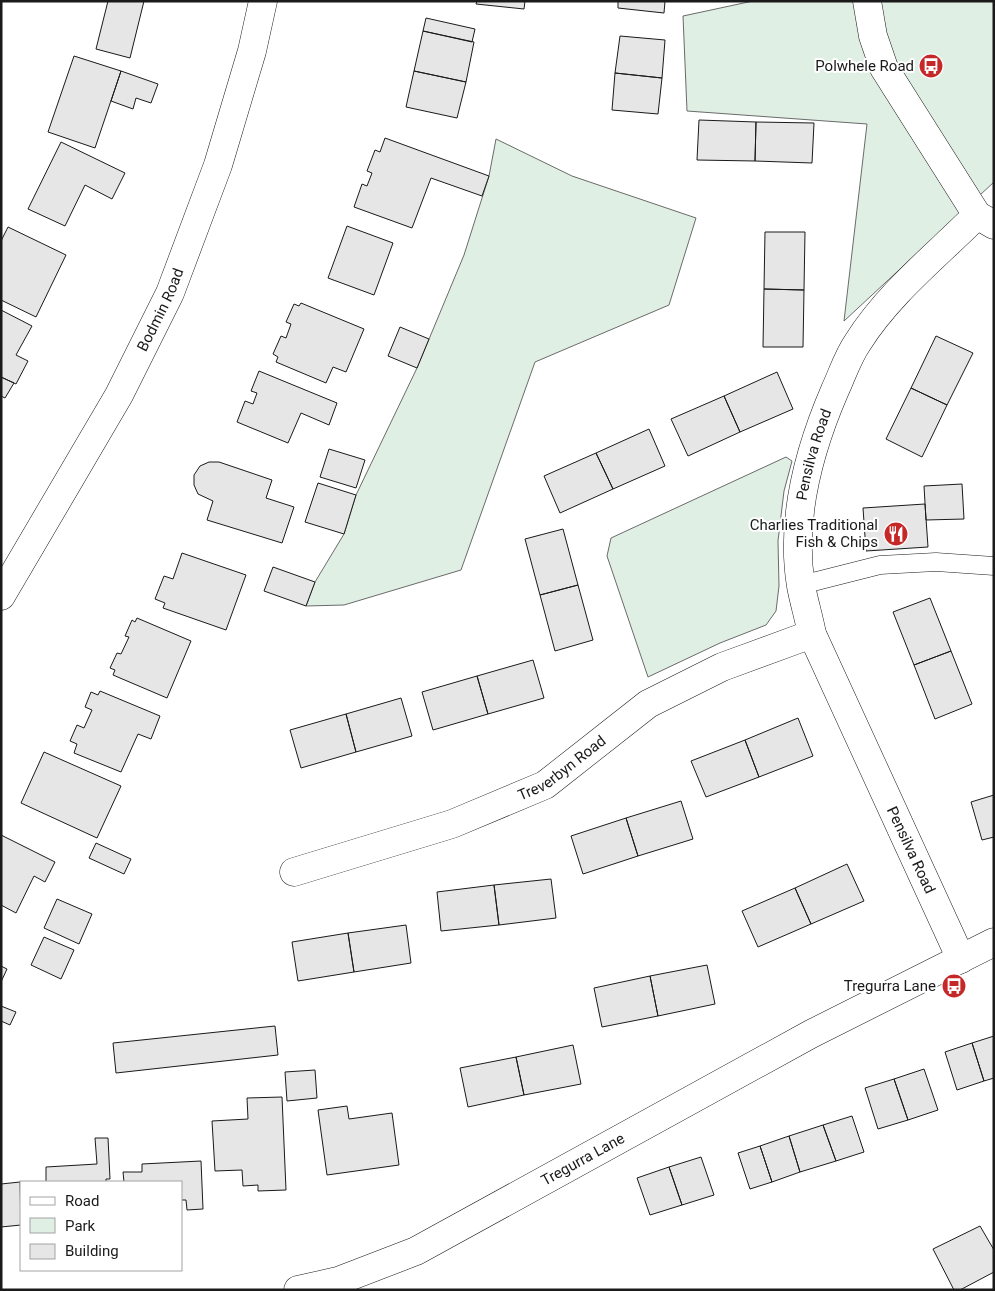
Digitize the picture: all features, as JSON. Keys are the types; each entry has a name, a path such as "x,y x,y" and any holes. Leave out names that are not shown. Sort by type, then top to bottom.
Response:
{"street":[{"name":"Bodmin Road","path":"1,596 119,395 170,293 218,165 252,51 263,1"},
{"name":"Pensilva Road","path":"867,1 873,36 884,68 985,220 880,312 857,343 825,414 812,452 800,506 798,539 801,585 812,634 961,959"},
{"name":"Treverbyn Road","path":"294,872 452,824 544,785 648,704 722,667 812,634"},
{"name":"Tregurra Lane","path":"298,1290 338,1281 416,1251 811,1034 994,942"}],"lane":[{"path":"801,585 880,565 936,562 994,566"}],"green space":[{"path":"753,1 994,1 994,182 844,321 867,124 687,111 683,16"},
{"path":"496,139 572,176 696,218 669,305 535,362 461,570 344,605 306,606 315,582 344,534 356,495 417,368 464,255 489,176"},
{"path":"786,457 792,461 784,491 778,541 779,586 776,611 766,625 720,643 648,677 607,556 611,538"}],"building":[{"path":"108,1 144,1 130,58 96,49"},
{"path":"477,1 525,1 524,9 476,4"},
{"path":"618,1 665,1 664,13 618,8"},
{"path":"426,18 475,29 472,42 423,31"},
{"path":"423,31 474,42 466,82 414,71"},
{"path":"620,36 665,40 662,78 615,73"},
{"path":"74,56 121,71 95,148 48,132"},
{"path":"121,71 158,84 151,103 136,98 133,109 111,101"},
{"path":"414,71 466,82 457,118 406,107"},
{"path":"615,73 662,78 658,114 612,110"},
{"path":"699,120 756,122 755,161 697,160"},
{"path":"756,122 814,123 812,163 755,161"},
{"path":"385,138 489,176 482,196 431,178 412,228 354,207 362,184 367,186 372,173 367,171 375,150 380,152"},
{"path":"61,142 125,173 112,199 85,185 65,226 28,209"},
{"path":"347,226 393,243 374,295 328,278"},
{"path":"8,227 66,255 36,317 1,300 1,241"},
{"path":"765,232 805,232 804,290 764,289"},
{"path":"764,289 804,290 803,347 763,347"},
{"path":"301,303 364,329 346,372 333,367 326,383 276,362 278,357 273,354 281,336 286,338 291,324 286,322 294,304 299,306"},
{"path":"1,310 32,326 16,355 28,361 16,384 1,377"},
{"path":"400,327 429,339 417,368 388,356"},
{"path":"936,336 973,353 947,405 911,388"},
{"path":"259,371 337,403 329,425 301,413 288,443 237,422 245,401 253,404 257,393 251,391"},
{"path":"777,372 793,409 740,432 724,396"},
{"path":"1,377 14,383 5,398 1,396"},
{"path":"911,388 947,405 922,457 886,439"},
{"path":"724,396 740,432 688,456 671,419"},
{"path":"649,429 665,466 613,489 596,453"},
{"path":"329,449 365,460 356,488 320,477"},
{"path":"596,453 613,489 560,513 544,476"},
{"path":"209,462 219,462 272,480 266,498 294,507 282,543 207,520 213,501 198,494 194,485 194,475 200,466"},
{"path":"318,483 356,495 344,534 305,522"},
{"path":"962,484 964,519 926,520 924,486"},
{"name":"Charlies Traditional Fish & Chips","path":"925,504 928,547 866,551 863,508"},
{"path":"563,529 578,585 540,595 525,539"},
{"path":"182,553 246,575 226,630 163,608 165,603 155,599 164,576 173,579"},
{"path":"273,567 315,582 306,606 264,591"},
{"path":"578,585 593,640 555,651 540,595"},
{"path":"930,598 951,651 914,665 893,612"},
{"path":"137,618 191,641 167,698 113,675 115,670 110,668 117,653 121,654 129,637 125,636 132,620 135,622"},
{"path":"951,651 972,704 935,719 914,665"},
{"path":"533,660 544,698 488,714 477,676"},
{"path":"477,676 488,714 433,730 422,692"},
{"path":"100,691 160,716 151,739 138,734 121,772 74,753 77,744 70,741 77,725 84,728 92,710 85,707 91,692 98,695"},
{"path":"401,698 412,736 356,752 346,714"},
{"path":"346,714 356,752 301,768 290,730"},
{"path":"798,718 813,756 759,777 745,740"},
{"path":"745,740 759,777 706,797 691,761"},
{"path":"44,752 121,786 97,838 21,803"},
{"path":"994,795 994,837 982,840 971,802"},
{"path":"681,801 693,839 638,856 626,818"},
{"path":"626,818 638,856 583,874 571,836"},
{"path":"1,835 55,862 45,882 34,876 16,913 1,905"},
{"path":"96,843 131,859 124,874 89,858"},
{"path":"847,864 864,901 811,924 795,888"},
{"path":"551,879 556,918 499,925 494,885"},
{"path":"494,885 499,925 441,931 437,892"},
{"path":"795,888 811,924 758,947 742,911"},
{"path":"57,899 92,914 79,944 44,928"},
{"path":"406,925 411,963 354,972 348,933"},
{"path":"348,933 354,972 298,981 292,942"},
{"path":"44,937 74,950 61,979 31,965"},
{"path":"707,965 715,1004 658,1016 650,976"},
{"path":"1,966 7,969 1,982"},
{"path":"650,976 658,1016 602,1027 594,988"},
{"path":"1,1006 16,1012 10,1025 1,1021"},
{"path":"275,1026 278,1055 116,1073 113,1043"},
{"path":"994,1036 994,1078 984,1081 972,1043"},
{"path":"972,1043 984,1081 957,1090 945,1052"},
{"path":"573,1045 581,1084 524,1095 516,1057"},
{"path":"516,1057 524,1095 468,1107 460,1068"},
{"path":"924,1069 938,1110 908,1120 894,1079"},
{"path":"315,1070 317,1098 287,1101 285,1072"},
{"path":"894,1079 908,1120 878,1129 865,1088"},
{"path":"282,1097 286,1190 258,1191 258,1185 243,1186 242,1170 215,1171 212,1121 248,1119 247,1098"},
{"path":"347,1106 349,1119 392,1113 399,1165 327,1175 318,1110"},
{"path":"852,1116 864,1152 836,1161 823,1125"},
{"path":"823,1125 836,1161 800,1172 789,1136"},
{"path":"789,1136 800,1172 772,1182 760,1146"},
{"path":"95,1138 108,1138 110,1179 106,1179 106,1181 46,1181 46,1167 97,1164"},
{"path":"760,1146 772,1182 750,1189 738,1153"},
{"path":"701,1157 714,1195 682,1205 669,1167"},
{"path":"201,1161 203,1209 187,1210 186,1200 182,1200 182,1181 124,1181 123,1172 142,1172 142,1164"},
{"path":"669,1167 682,1205 650,1215 637,1178"},
{"path":"20,1182 20,1225 1,1227 1,1184"},
{"path":"980,1226 994,1250 994,1272 960,1290 954,1290 933,1249"}],"place":[{"name":"Polwhele Road","path":"931,66"},
{"name":"Charlies Traditional Fish & Chips","path":"896,534"},
{"name":"Tregurra Lane","path":"954,986"}]}
